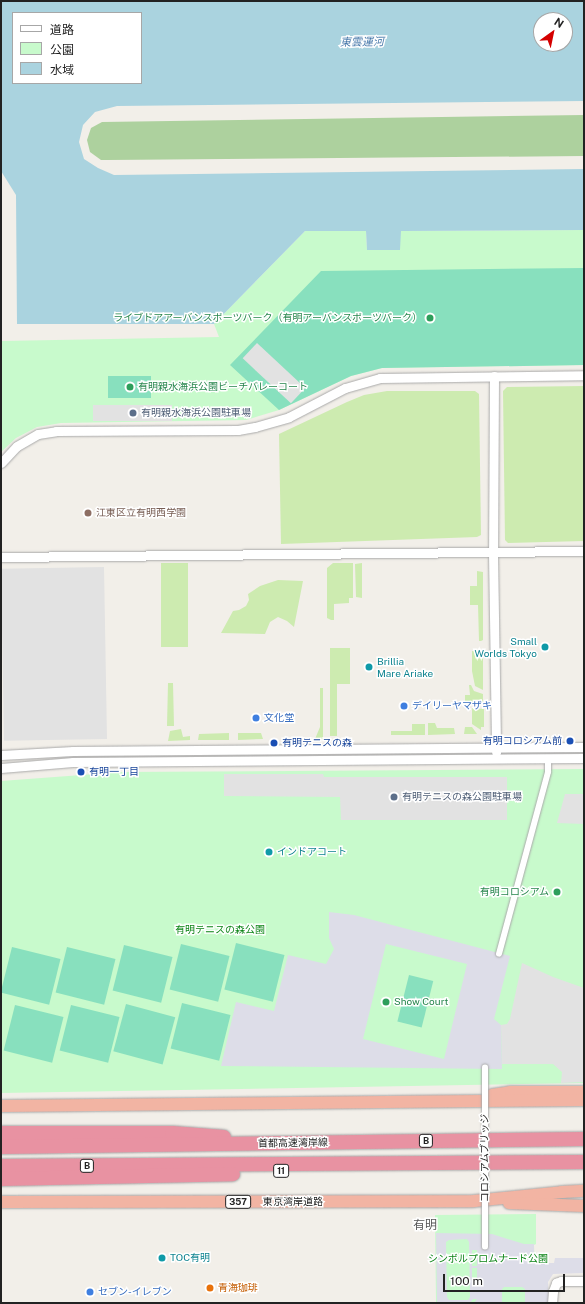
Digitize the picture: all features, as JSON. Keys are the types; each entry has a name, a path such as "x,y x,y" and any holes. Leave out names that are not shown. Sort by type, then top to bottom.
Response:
{"highway":[{"path":"433,1102 511,1092 584,1092"},
{"path":"1,1106 584,1100"},
{"path":"1,1133 173,1139"},
{"name":"首都高速湾岸線","path":"173,1139 216,1136 267,1144 584,1139"},
{"name":"B","path":"1,1147 173,1139"},
{"name":"B","path":"388,1163 584,1162"},
{"name":"11","path":"1,1179 174,1171 360,1168 388,1163"},
{"name":"B","path":"1,1166 174,1171"},
{"name":"東京湾岸道路","path":"1,1202 474,1201 562,1192 584,1192"},
{"name":"357","path":"474,1201 584,1206"}],"street":[{"path":"1,463 16,446 38,434 56,431 238,430 272,423 289,417 345,388 380,378 584,374"},
{"path":"494,376 493,553 496,760"},
{"path":"1,557 584,551"},
{"path":"1,755 51,752 584,747"},
{"path":"1,768 73,762 496,760 584,758"},
{"path":"499,954 548,772 548,763"},
{"name":"コロシアムブリッジ","path":"485,1068 485,1247"},
{"path":"552,1303 552,1291 556,1283 584,1281"}],"green space":[{"path":"584,115 584,156 101,160 90,152 87,140 91,128 102,122"},
{"path":"584,230 584,365 382,368 351,376 279,410 246,420 61,423 37,427 16,438 1,452 1,341 219,337 214,324 305,231 366,231 367,250 400,231"},
{"name":"ライブドアアーバンスポーツパーク（有明アーバンスポーツパーク）","path":"584,268 584,365 382,368 351,376 279,410 230,365 321,271"},
{"name":"有明親水海浜公園ビーチバレーコート","path":"108,376 151,376 151,398 108,398"},
{"path":"584,386 584,541 508,543 505,540 503,391 507,387"},
{"path":"387,391 475,391 479,394 481,535 477,537 281,544 279,434 364,395"},
{"path":"161,563 188,563 188,647 161,647"},
{"path":"333,563 353,563 353,598 349,598 349,603 334,604 334,620 331,620 327,618 327,568"},
{"path":"362,563 362,598 356,597 355,564"},
{"path":"477,571 483,572 483,640 481,641 479,641 478,605 470,605 470,586 477,586"},
{"path":"278,580 303,581 294,627 287,621 278,617 270,622 265,634 221,633 233,611 239,610 246,606 249,600 248,594 260,586"},
{"path":"330,648 350,648 350,684 337,684 337,736 330,736"},
{"path":"472,651 483,651 483,690 475,686 472,671"},
{"path":"168,683 173,683 174,726 167,726"},
{"path":"469,685 471,685 474,691 483,694 483,704 468,703 468,701 465,701 465,695 470,695"},
{"path":"320,688 323,688 323,739 315,739 320,727"},
{"path":"472,708 484,709 484,727 481,727 481,730 472,724"},
{"path":"428,723 435,723 437,728 454,728 455,734 428,735"},
{"path":"412,724 425,724 425,735 391,735 391,731 412,731"},
{"path":"465,727 472,727 477,734 464,734"},
{"path":"181,729 183,737 190,736 190,740 168,741 170,731"},
{"path":"229,733 229,740 198,740 199,734"},
{"path":"238,733 261,733 263,739 238,740"},
{"name":"有明テニスの森公園","path":"584,769 584,1083 1,1093 1,781 122,772"},
{"path":"236,943 285,955 273,1002 224,990"},
{"path":"181,944 230,956 218,1002 170,990"},
{"path":"124,945 173,957 161,1003 113,991"},
{"path":"12,947 61,959 49,1005 1,993"},
{"path":"67,947 116,959 104,1005 56,993"},
{"path":"409,975 433,981 422,1028 397,1022"},
{"path":"182,1003 231,1015 219,1061 171,1049"},
{"path":"126,1004 175,1017 163,1065 113,1051"},
{"path":"15,1005 64,1017 52,1063 4,1051"},
{"path":"71,1005 120,1017 108,1063 60,1051"},
{"name":"シンボルプロムナード公園","path":"536,1214 536,1244 534,1245 536,1303 436,1303 435,1215"}],"shaded area":[{"path":"257,343 305,388 291,403 243,358"},
{"name":"有明親水海浜公園駐車場","path":"93,405 172,405 172,421 93,421"},
{"path":"104,567 107,739 4,741 1,569"},
{"name":"有明テニスの森公園駐車場","path":"224,774 323,774 324,777 507,777 507,820 341,820 340,797 224,796"},
{"path":"565,794 584,794 584,824 557,823"},
{"path":"329,912 354,915 510,956 494,1019 501,1025 502,1069 221,1066 236,1002 274,1011 288,955 326,964 334,949 329,938","holes":["386,944 467,964 444,1059 363,1039"]},
{"path":"522,963 553,977 584,988 584,1082 561,1083 562,1072 553,1064 502,1064 501,1025 507,1024 510,1019"},
{"path":"436,1233 492,1234 524,1244 534,1244 534,1263 554,1263 555,1258 584,1258 584,1273 553,1274 548,1282 549,1303 525,1303 525,1289 522,1287 504,1287 502,1289 502,1303 474,1303 477,1299 473,1299 470,1303 437,1303","holes":["467,1239 469,1242 470,1297 468,1300 449,1300 447,1297 446,1242 449,1240","472,1250 477,1250 477,1266 472,1266","472,1268 477,1268 477,1284 472,1284"]}],"water":[{"name":"東雲運河","path":"1,1 584,1 584,101 117,106 95,112 83,125 79,142 84,159 98,168 114,175 584,169 584,230 401,231 400,250 367,250 366,231 305,231 214,324 17,324 16,195 1,171"}],"place":[{"name":"ライブドアアーバンスポーツパーク（有明アーバンスポーツパーク）","path":"430,318"},
{"name":"有明親水海浜公園ビーチバレーコート","path":"130,387"},
{"name":"有明親水海浜公園駐車場","path":"133,413"},
{"name":"江東区立有明西学園","path":"88,513"},
{"name":"Small Worlds Tokyo","path":"545,647"},
{"name":"Brillia Mare Ariake","path":"369,667"},
{"name":"デイリーヤマザキ","path":"404,706"},
{"name":"文化堂","path":"256,718"},
{"name":"有明コロシアム前","path":"570,741"},
{"name":"有明テニスの森","path":"274,743"},
{"name":"有明一丁目","path":"81,772"},
{"name":"有明テニスの森公園駐車場","path":"394,797"},
{"name":"インドアコート","path":"269,852"},
{"name":"有明コロシアム","path":"557,892"},
{"name":"Show Court","path":"386,1002"},
{"name":"TOC有明","path":"162,1258"},
{"name":"青海珈琲","path":"210,1288"},
{"name":"セブン-イレブン","path":"90,1292"}],"district":[{"name":"有明","path":"425,1226"}]}
